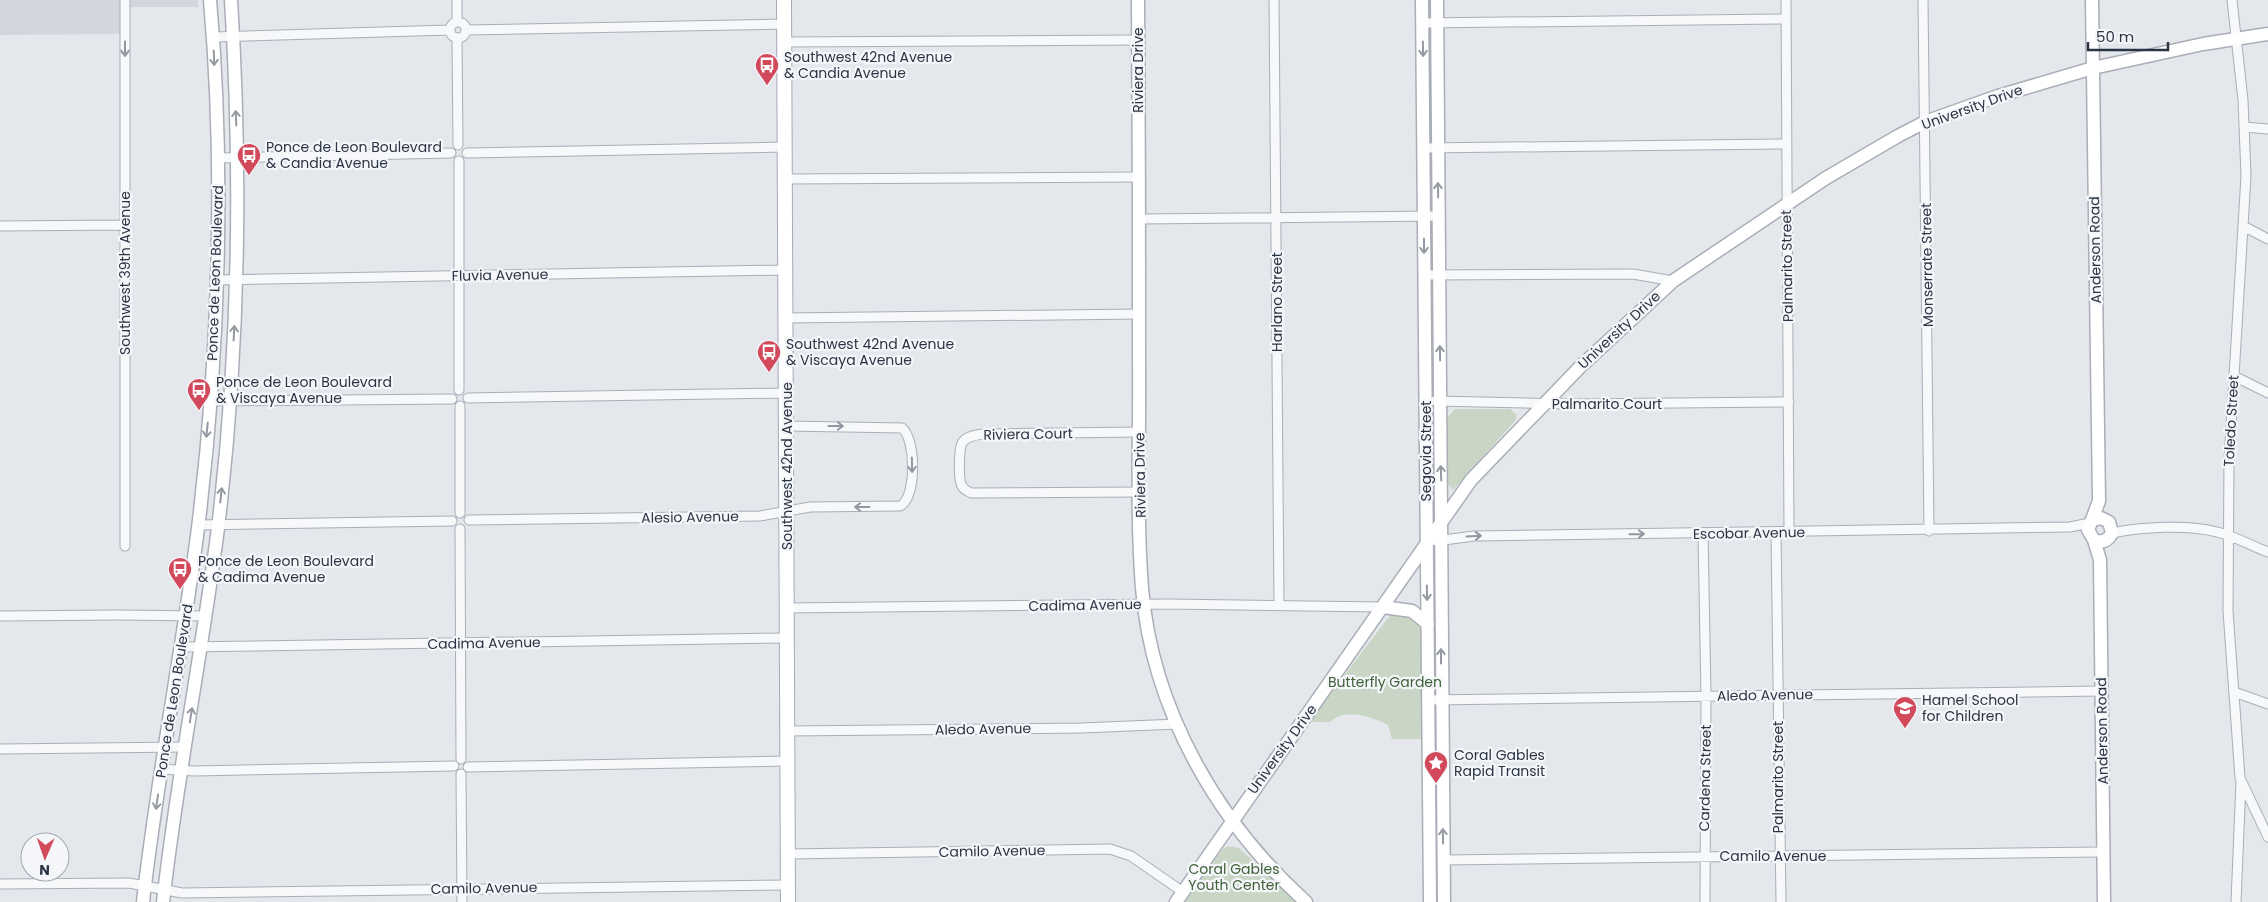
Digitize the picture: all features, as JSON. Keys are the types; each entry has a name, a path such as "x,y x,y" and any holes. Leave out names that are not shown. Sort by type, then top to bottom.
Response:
{"main road":[{"name":"Southwest 42nd Avenue","path":"784,0 788,902"}],"street":[{"name":"Southwest 39th Avenue","path":"125,0 125,546"},
{"name":"Ponce de Leon Boulevard","path":"143,902 161,769 186,616 198,525 210,401 216,280 218,158 214,37 210,0"},
{"name":"Ponce de Leon Boulevard","path":"164,896 206,616 218,525 230,402 237,280 238,156 231,0"},
{"path":"457,0 458,22"},
{"name":"Riviera Drive","path":"1138,0 1140,492 1144,604 1159,670 1178,724 1202,775 1232,821 1269,866 1306,902"},
{"name":"Harlano Street","path":"1274,0 1279,604"},
{"name":"Segovia Street","path":"1422,0 1426,544 1428,624 1435,700 1444,860 1444,902"},
{"name":"Segovia Street","path":"1430,902 1441,540 1437,0"},
{"name":"Palmarito Street","path":"1786,0 1789,532"},
{"name":"Monserrate Street","path":"1923,0 1929,531"},
{"name":"Anderson Road","path":"2092,0 2104,902"},
{"name":"Toledo Street","path":"2232,0 2245,127 2244,227 2234,376 2227,535 2228,611 2240,778 2268,837"},
{"path":"1423,23 1786,19"},
{"path":"458,22 463,23 466,30 464,35 457,38 452,36 450,30 453,23 458,22"},
{"path":"466,30 784,24"},
{"path":"214,37 450,30"},
{"name":"University Drive","path":"1180,897 1441,521 1482,468 1580,366 1673,281 1867,153 1925,122 1998,96 2093,68 2237,38 2268,34"},
{"path":"457,38 458,145"},
{"path":"784,42 1138,40"},
{"path":"2245,127 2268,129"},
{"path":"1424,148 1786,144"},
{"path":"458,145 465,148 467,153 464,160 454,159 451,153 452,148 458,145"},
{"path":"467,153 785,147"},
{"path":"218,158 238,156 451,153"},
{"path":"459,161 459,390"},
{"path":"786,179 1139,177"},
{"path":"1139,218 1438,216"},
{"path":"0,226 124,225"},
{"path":"2244,227 2268,239"},
{"name":"Fluvia Avenue","path":"216,280 785,270"},
{"path":"1425,276 1632,274 1673,281"},
{"path":"786,318 1139,314"},
{"path":"2234,376 2268,393"},
{"path":"459,390 466,393 468,398 465,405 460,406 453,403 452,398 455,392 459,390"},
{"path":"468,398 787,393"},
{"path":"210,401 452,398"},
{"name":"Palmarito Court","path":"1426,401 1543,404 1789,402"},
{"path":"460,406 460,512"},
{"name":"Alesio Avenue","path":"469,520 760,516 810,507 900,506 908,500 911,487 912,460 910,440 905,430 894,426 787,426"},
{"name":"Riviera Court","path":"1140,432 983,434 964,440 960,457 962,486 968,492 976,494 1140,492"},
{"path":"460,512 465,514 469,520 467,526 460,529"},
{"path":"452,521 455,514 460,512"},
{"path":"198,525 452,521"},
{"path":"452,521 460,529"},
{"name":"Escobar Avenue","path":"1426,544 1474,536 1929,531 2072,527 2100,529 2201,529 2227,535 2268,552"},
{"path":"460,529 461,759"},
{"name":"Palmarito Street","path":"1776,532 1780,902"},
{"name":"Cardena Street","path":"1702,533 1706,696 1705,902"},
{"name":"Cadima Avenue","path":"786,608 1144,604 1279,604 1383,607"},
{"path":"1383,607 1412,611 1428,624"},
{"path":"0,616 206,616"},
{"name":"Cadima Avenue","path":"181,647 787,638"},
{"name":"Aledo Avenue","path":"1435,700 2101,691"},
{"path":"2234,692 2268,704"},
{"name":"Aledo Avenue","path":"788,731 1081,728 1178,724"},
{"path":"0,749 186,747"},
{"path":"461,759 455,762 454,766 456,772 461,774"},
{"path":"461,759 467,762 468,767 467,771 461,774"},
{"path":"468,767 788,761"},
{"path":"161,769 182,771 454,766"},
{"path":"461,774 462,902"},
{"path":"2236,902 2240,833 2240,778"},
{"name":"Camilo Avenue","path":"788,854 1110,849 1131,856 1180,897"},
{"name":"Camilo Avenue","path":"1444,860 2103,852"},
{"name":"Camilo Avenue","path":"0,884 129,883 145,886 164,896 190,893 788,885"}],"shaded area":[{"path":"0,0 198,0 198,7 121,7 122,34 0,35"}],"green space":[{"path":"1455,409 1510,409 1517,415 1515,421 1453,490 1446,482 1445,420"},
{"name":"Butterfly Garden","path":"1391,614 1411,616 1422,627 1423,739 1392,739 1388,725 1359,715 1344,715 1336,717 1330,722 1309,722"},
{"name":"Coral Gables Youth Center","path":"1228,846 1239,848 1298,902 1182,902 1223,849"}],"place":[{"name":"Southwest 42nd Avenue & Candia Avenue","path":"767,86"},
{"name":"Ponce de Leon Boulevard & Candia Avenue","path":"249,176"},
{"name":"Southwest 42nd Avenue & Viscaya Avenue","path":"769,373"},
{"name":"Ponce de Leon Boulevard & Viscaya Avenue","path":"199,411"},
{"name":"Ponce de Leon Boulevard & Cadima Avenue","path":"180,590"},
{"name":"Hamel School for Children","path":"1905,729"},
{"name":"Coral Gables Rapid Transit","path":"1436,784"}]}
